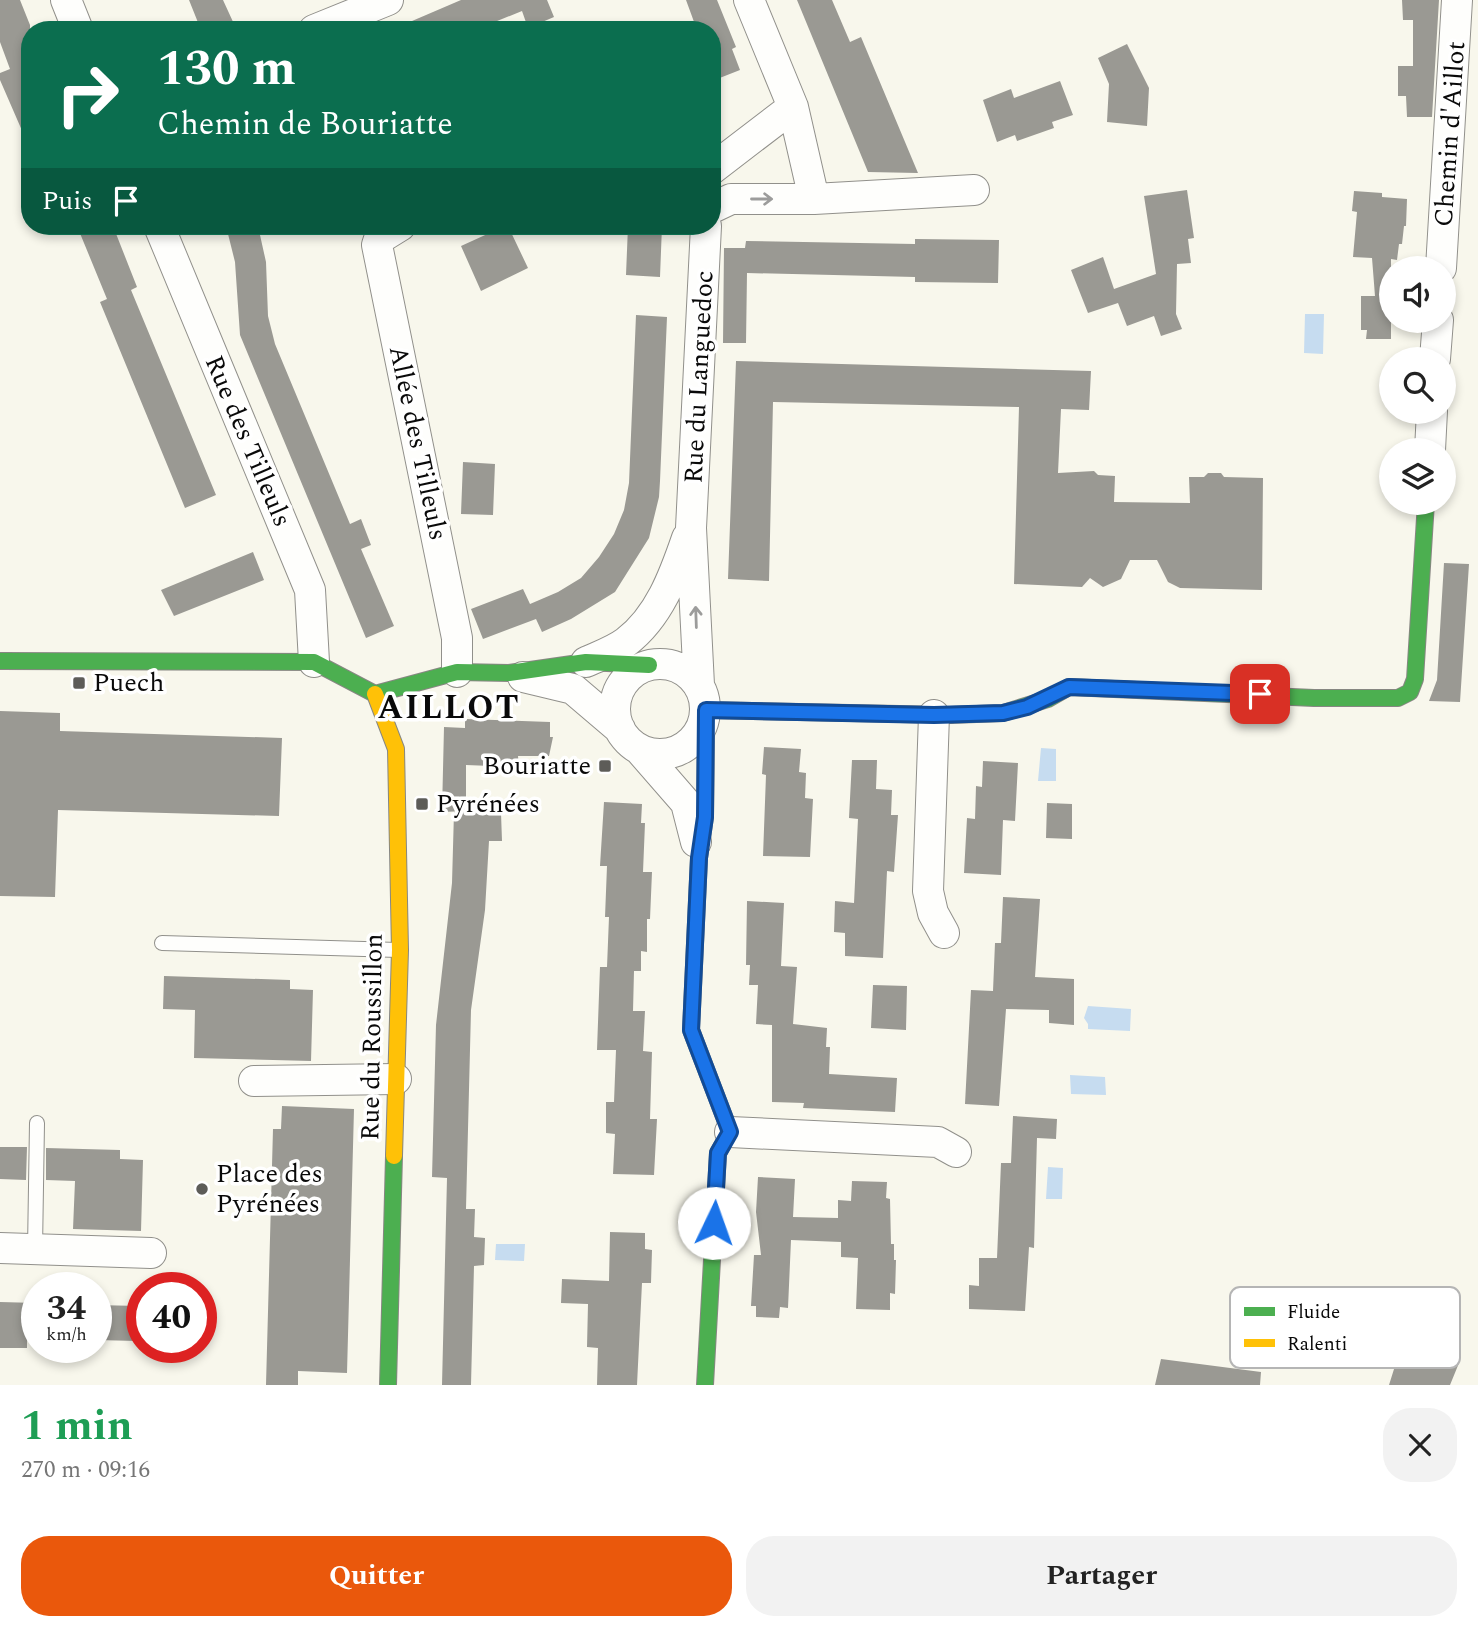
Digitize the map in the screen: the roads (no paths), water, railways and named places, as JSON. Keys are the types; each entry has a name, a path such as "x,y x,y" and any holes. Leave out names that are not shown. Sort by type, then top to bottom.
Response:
{"street":[{"path":"66,0 74,21"},
{"path":"336,21 388,0"},
{"path":"749,0 793,107 814,199"},
{"name":"Chemin d'Aillot","path":"1442,256 1457,0"},
{"path":"721,162 793,107"},
{"path":"721,204 731,199 814,199 974,190"},
{"name":"Rue des Tilleuls","path":"163,235 310,590 314,662"},
{"name":"Allée des Tilleuls","path":"385,235 379,239 377,245 457,638 457,672"},
{"name":"Rue du Languedoc","path":"702,698 691,528 706,235"},
{"path":"702,698 934,715 1003,713 1027,707 1069,687 1314,698 1398,698 1410,692 1415,679 1425,515"},
{"name":"Rue du Languedoc","path":"586,662 629,666 645,622 663,597 691,528"},
{"path":"0,661 314,662 375,694 457,672 509,673 586,662"},
{"path":"702,698 701,730 693,740 681,750 657,754 630,739 615,707 629,666 663,664 677,667 689,674 702,698 705,817 699,858 691,1030 730,1132"},
{"path":"509,673 573,689 630,739 687,803 699,858"},
{"name":"Rue du Roussillon","path":"375,694 396,749 400,950 388,1385"},
{"path":"934,715 928,891 933,913 944,933"},
{"path":"254,1081 397,1079"},
{"path":"730,1132 938,1142 956,1152"},
{"path":"705,1385 718,1153 730,1132"},
{"path":"0,1248 151,1253"}],"lane":[{"path":"162,943 400,950"},
{"path":"35,1249 37,1123"}],"water":[{"path":"1305,314 1324,314 1323,354 1304,353"},
{"path":"1041,748 1056,749 1056,781 1038,781"},
{"path":"1088,1006 1131,1009 1130,1031 1088,1029 1084,1018"},
{"path":"1070,1075 1105,1077 1106,1095 1071,1094"},
{"path":"1048,1167 1063,1168 1062,1199 1046,1199"},
{"path":"496,1244 525,1244 524,1261 495,1260"}],"place":[{"name":"Puech","path":"79,683"},
{"name":"Bouriatte","path":"605,766"},
{"name":"Pyrénées","path":"422,804"},
{"name":"Place des Pyrénées","path":"202,1189"}],"district":[{"name":"AILLOT","path":"449,708"}]}
